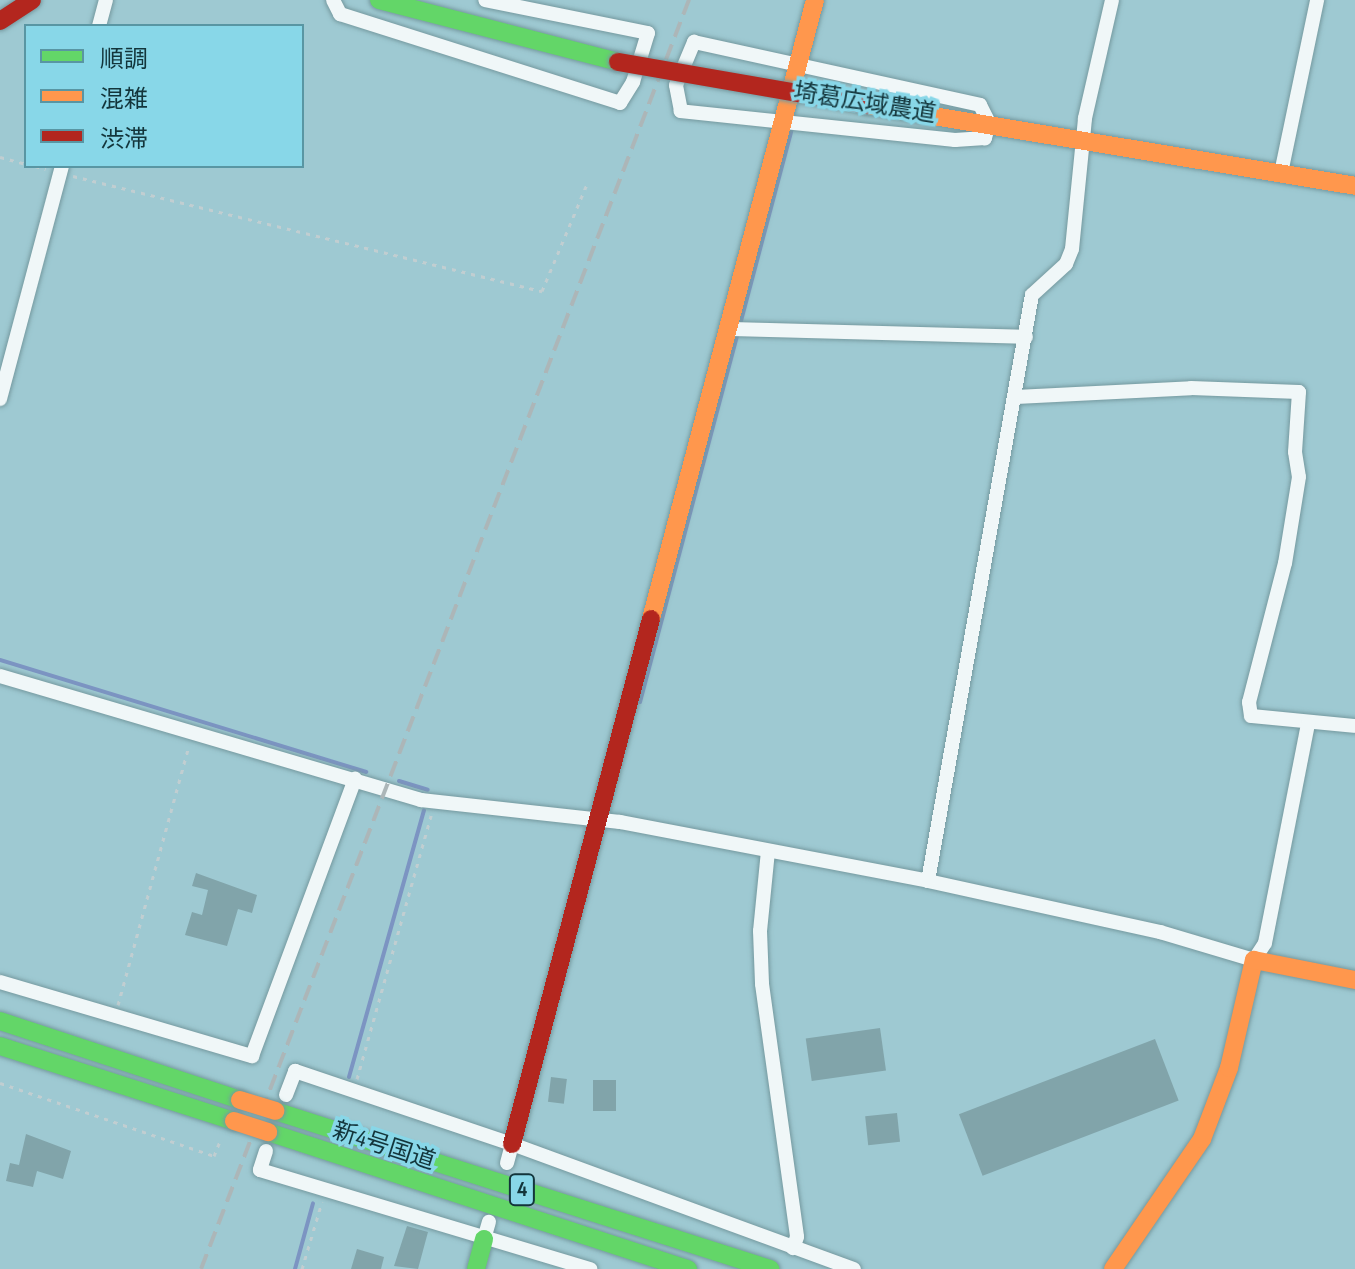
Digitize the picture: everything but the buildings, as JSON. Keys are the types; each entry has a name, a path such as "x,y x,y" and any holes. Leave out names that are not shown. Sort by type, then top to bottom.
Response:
{"main road":[{"path":"0,21 32,0"},
{"name":"埼葛広域農道","path":"379,0 618,62 1355,186"},
{"path":"512,1144 815,0"},
{"path":"1113,1269 1202,1139 1229,1068 1254,960 1355,980"},
{"name":"新4号国道","path":"0,1021 770,1269"},
{"name":"新4号国道","path":"0,1046 267,1142 688,1269"},
{"path":"476,1269 487,1230"}],"street":[{"path":"100,24 106,0"},
{"path":"333,0 340,14 620,103 633,82 648,33 554,7 485,0"},
{"path":"928,881 1032,295 1066,264 1072,249 1083,138 1112,0"},
{"path":"1281,173 1317,0"},
{"path":"694,42 799,62 980,105 989,123 985,138 955,140 783,121 681,111 676,85 681,63 694,42"},
{"path":"0,399 61,169"},
{"path":"729,329 1026,337"},
{"path":"1016,397 1191,388 1299,392 1295,452 1299,477 1285,563 1249,702 1257,720 1355,726"},
{"path":"0,676 435,802 599,820 928,881 1160,932 1254,960 1265,943 1308,724"},
{"path":"0,982 252,1056 355,779"},
{"path":"768,851 760,931 762,984 797,1237 793,1248"},
{"path":"286,1095 295,1071 512,1144 854,1269"},
{"path":"267,1142 260,1170 325,1190 487,1230 591,1269"},
{"path":"507,1163 512,1144"}],"path":[{"path":"0,157 24,163"},
{"path":"61,169 542,291 587,184"},
{"path":"115,1016 193,730"},
{"path":"353,1091 435,802"},
{"path":"0,1083 214,1156 228,1128"},
{"path":"302,1269 325,1190"}],"waterway":[{"path":"640,702 791,132"},
{"path":"0,660 366,772"},
{"path":"399,781 428,790"},
{"path":"349,1077 424,810"},
{"path":"295,1269 313,1203"}],"railway":[{"path":"201,1269 689,0"}],"traffic: fast":[{"path":"379,0 618,62"},
{"path":"0,1021 240,1100"},
{"path":"0,1046 234,1121"},
{"path":"275,1111 770,1269"},
{"path":"268,1132 688,1269"},
{"path":"476,1269 484,1239"}],"traffic: slow":[{"path":"651,619 815,0"},
{"path":"867,105 1355,186"},
{"path":"1113,1269 1202,1139 1229,1068 1254,960 1355,980"},
{"path":"240,1100 275,1111"},
{"path":"234,1121 268,1132"}],"traffic: jam":[{"path":"0,21 32,0"},
{"path":"618,62 867,105"},
{"path":"512,1144 651,619"}]}
